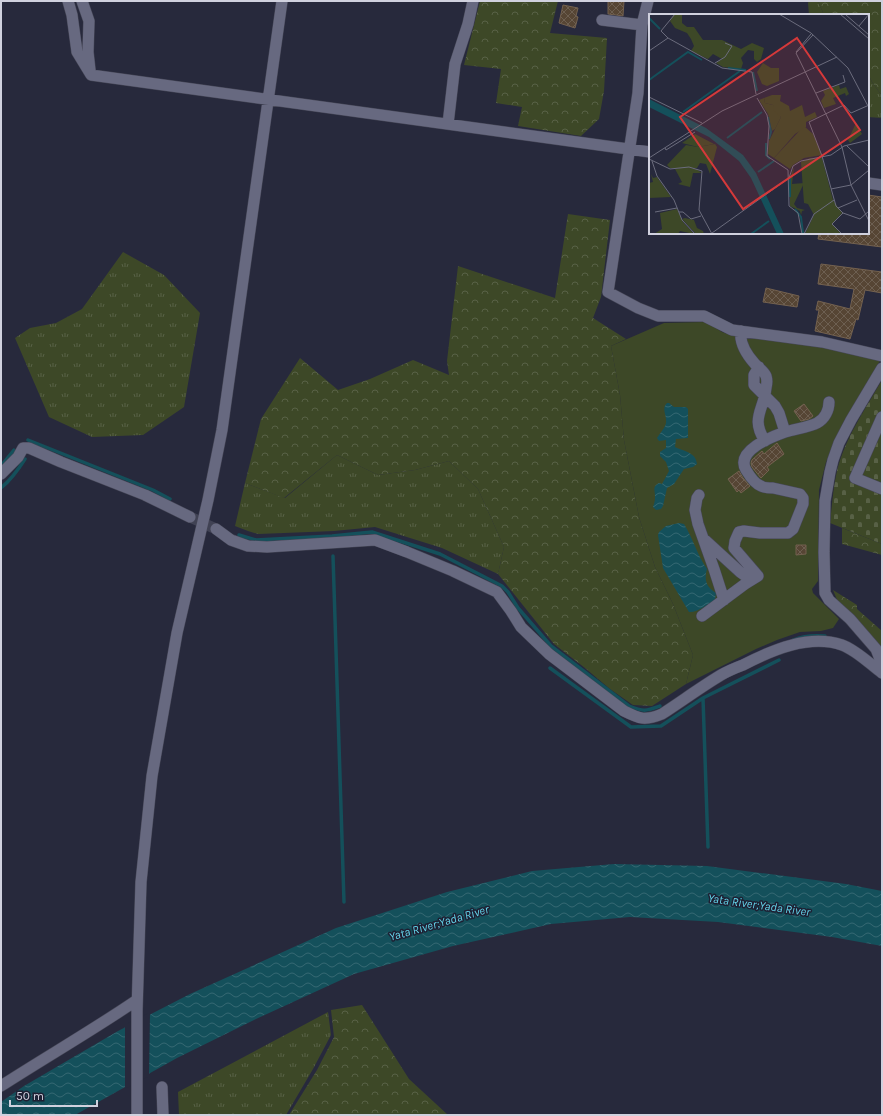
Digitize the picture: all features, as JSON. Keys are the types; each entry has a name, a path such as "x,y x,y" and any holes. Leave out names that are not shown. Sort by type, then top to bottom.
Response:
{"street":[{"path":"68,1 72,15 77,52 91,75"},
{"path":"82,1 89,21 88,52 91,75"},
{"path":"137,1115 137,1000 141,882 152,776 176,633 208,500 222,430 282,1"},
{"path":"448,124 455,64 468,24 473,1"},
{"path":"648,1 642,25 638,93 608,292 638,308 658,316 704,316 732,330 822,342 882,356"},
{"path":"602,20 642,25"},
{"path":"91,75 649,152"},
{"path":"869,182 882,184"},
{"path":"741,331 740,339 742,346 755,364 766,375 766,397 759,412 758,418 758,429 765,441"},
{"path":"882,368 839,443 830,472 825,501 824,577 825,593 829,600 850,620 876,649 882,664"},
{"path":"766,397 775,406 779,413 785,432"},
{"path":"702,616 758,576 734,548 739,532 744,531 788,534 793,529 803,504 803,498 800,494 760,486 747,472 744,466 744,459 752,448 765,441 785,432 818,423 829,408 829,402"},
{"path":"882,417 855,478 882,489"},
{"path":"1,474 18,457 23,448 29,448 145,495 190,516"},
{"path":"699,495 695,510 698,524 724,600"},
{"path":"216,529 231,540 248,546 267,548 375,540 453,570 497,592 521,627 549,654 624,711 643,719 654,718 662,714 721,675 764,654 802,642 828,641 843,645 859,654 882,673"},
{"path":"703,538 740,572 751,580"},
{"path":"1,1086 114,1016 137,1000"},
{"path":"162,1087 163,1115"}],"green space":[{"path":"480,1 558,1 550,33 607,38 604,91 599,119 581,136 518,126 522,107 496,103 501,69 464,65"},
{"path":"809,1 818,1 824,14 809,14"},
{"path":"818,1 882,1 882,96 869,76 869,14 824,14"},
{"path":"869,76 882,96 882,118 869,117"},
{"path":"568,214 610,220 601,297 593,318 626,339 611,346 620,395 624,440 639,517 655,567 673,604 693,655 686,684 652,706 633,705 610,689 554,644 498,574 504,547 478,489 449,461 415,470 378,475 337,455 284,498 245,483 261,419 300,358 338,390 370,379 413,360 449,375 447,361 458,266 555,298"},
{"path":"123,252 164,275 200,313 184,407 143,435 92,437 49,417 15,338 30,328 56,323 82,309"},
{"path":"706,322 722,332 731,335 823,347 881,359 842,425 826,462 819,490 818,581 812,589 813,593 839,619 833,628 821,631 800,632 777,640 686,684 693,655 673,604 655,567 639,517 624,440 620,395 611,346 664,323"},
{"path":"882,380 882,544 830,523 834,484 845,447 856,424"},
{"path":"337,455 378,475 415,470 449,461 478,489 504,547 498,574 442,548 375,527 334,531 258,534 235,526 245,483 285,498"},
{"path":"842,528 882,544 882,555 842,544"},
{"path":"833,590 857,605 857,609 882,631 882,649 869,633 838,602"},
{"path":"362,1005 409,1079 448,1115 289,1115 317,1070 334,1037 331,1010"},
{"path":"328,1012 331,1035 286,1115 179,1115 178,1092"}],"water":[{"path":"667,403 674,407 686,407 688,409 688,438 676,439 675,447 692,454 697,464 693,467 684,469 674,484 667,488 663,506 661,509 656,510 653,507 655,498 654,489 657,484 662,484 669,471 666,462 660,456 660,452 666,448 666,440 659,441 657,438 664,429 666,423 664,408"},
{"path":"679,523 684,524 687,529 700,558 707,569 706,580 708,586 716,593 715,600 699,610 692,612 689,612 663,568 658,535 659,532 666,526"},
{"name":"Yata River;Yada River","path":"614,864 707,866 846,884 882,891 882,946 832,937 718,922 630,917 551,924 453,946 354,974 256,1019 177,1058 75,1115 1,1115 1,1102 24,1086 118,1031 190,994 336,928 447,892 532,871"}],"pier":[{"path":"150,1012 149,1076 125,1089 125,1025"}],"building":[{"path":"608,1 624,1 623,16 608,14"},
{"path":"563,5 578,8 576,16 578,17 575,28 559,23"},
{"path":"869,195 882,197 882,247 818,239 819,234 869,234"},
{"path":"821,264 882,272 882,293 865,290 858,320 856,319 850,339 815,331 819,310 816,310 818,301 850,309 854,289 818,284"},
{"path":"766,288 799,296 797,307 763,302"},
{"path":"804,404 813,416 809,419 801,421 794,411"},
{"path":"777,443 784,454 767,467 769,470 761,478 752,467 752,460 762,451 764,454"},
{"path":"739,471 750,486 741,493 739,490 737,492 728,479"},
{"path":"796,545 806,545 806,554 796,555"}],"waterway":[{"path":"28,440 153,490 170,499"},
{"path":"1,466 14,450"},
{"path":"1,488 14,475 25,459"},
{"path":"239,535 256,540 332,536 372,532 440,554 502,586 508,592 518,608 551,646 629,706 645,710 660,706"},
{"path":"333,556 344,902"},
{"path":"793,640 809,636 825,636"},
{"path":"550,668 631,727 661,726 703,698 779,660"},
{"path":"703,698 708,847"}],"tunnel":[{"path":"190,517 216,529"}]}
